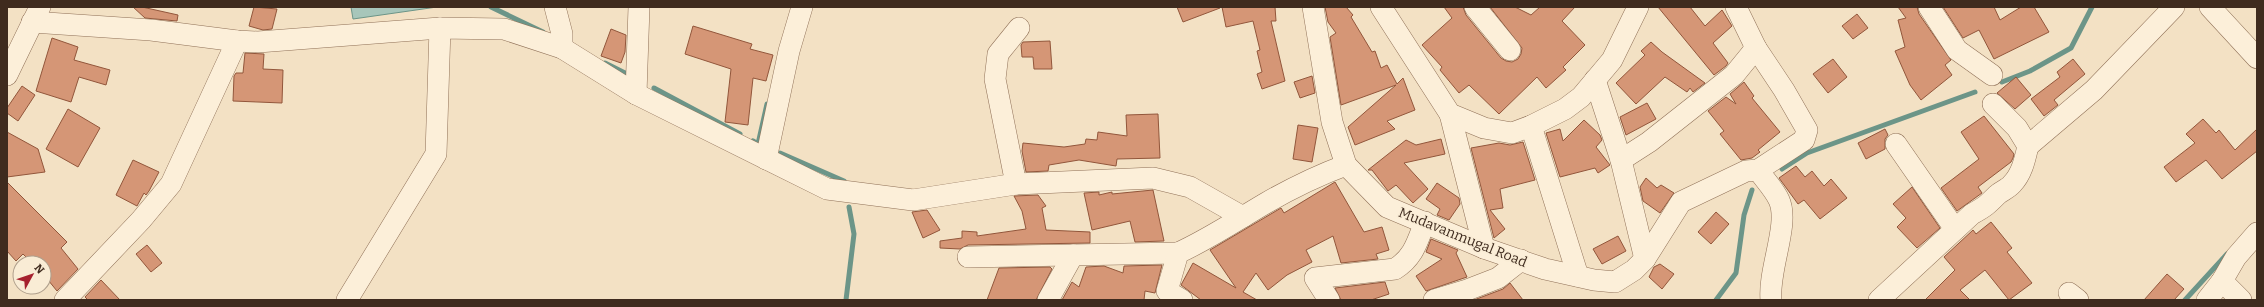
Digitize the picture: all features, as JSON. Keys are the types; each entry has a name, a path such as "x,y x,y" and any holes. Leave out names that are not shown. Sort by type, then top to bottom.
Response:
{"street":[{"path":"555,7 562,34 562,48"},
{"path":"636,94 638,7"},
{"path":"766,158 789,51 802,7"},
{"name":"Mudavanmugal Road","path":"1313,7 1332,122 1346,164 1387,207 1484,248 1545,269 1615,282 1634,270 1644,259 1680,202 1746,171 1758,170"},
{"path":"1381,7 1450,114 1484,248"},
{"path":"1475,7 1510,50"},
{"path":"1450,114 1484,128 1512,133 1531,126 1565,109 1581,97 1612,60 1638,7"},
{"path":"1736,7 1756,48 1784,90 1807,130 1804,140 1758,170 1779,200 1782,225 1770,287 1771,300"},
{"path":"1929,7 1957,50 1992,75"},
{"path":"1879,300 1955,228 1972,214 1990,205 1997,194 2012,184 2023,165 2028,146 2094,90 2174,7"},
{"path":"2210,7 2257,58"},
{"path":"7,75 36,15 237,41 258,42 440,28 504,29 562,48 636,94 827,189 913,200 1016,184 1153,178 1190,187 1243,217"},
{"path":"347,300 436,154 440,28"},
{"path":"1016,184 995,79 998,54 1019,28"},
{"path":"65,300 141,220 171,184 237,41"},
{"path":"1621,160 1648,142 1734,75 1756,48"},
{"path":"1595,80 1621,160 1644,259"},
{"path":"1992,104 2017,128 2028,146"},
{"path":"1531,126 1578,276"},
{"path":"1896,144 1955,228"},
{"path":"968,257 1178,253 1199,244 1243,217 1322,174 1346,164"},
{"path":"1329,300 1315,278 1395,269 1406,262 1413,253 1425,222"},
{"path":"2206,300 2222,281 2236,257 2257,233"},
{"path":"1172,297 1178,253"},
{"path":"1048,300 1073,255"},
{"path":"1434,300 1467,290 1498,278 1521,260"},
{"path":"2222,281 2241,300"}],"shaded area":[{"path":"351,7 437,7 353,19"}],"building":[{"path":"133,7 142,7 178,15 177,21 145,18"},
{"path":"254,7 277,9 272,29 263,30 249,26"},
{"path":"1177,7 1219,7 1220,8 1183,22"},
{"path":"1222,7 1275,7 1276,21 1271,21 1285,81 1262,89 1257,74 1262,72 1257,51 1260,50 1253,21 1226,27"},
{"path":"1325,7 1346,7 1353,15 1351,17 1372,52 1375,51 1381,68 1387,65 1397,84 1403,78 1415,110 1387,121 1395,129 1355,145 1348,127 1396,85 1341,105 1330,37 1336,33 1328,22"},
{"path":"1444,7 1463,7 1466,15 1501,58 1506,61 1512,62 1518,59 1522,48 1490,7 1515,7 1531,15 1540,7 1575,7 1562,21 1585,45 1563,67 1566,70 1546,88 1537,77 1499,114 1469,85 1459,93 1440,70 1442,67 1422,45 1452,18"},
{"path":"1658,7 1690,7 1705,26 1722,10 1732,26 1713,43 1728,63 1726,66 1714,75"},
{"path":"1898,7 1917,7 1919,14 1951,60 1945,65 1952,75 1921,100 1910,85 1895,51 1905,47 1898,20 1906,18"},
{"path":"1943,7 1994,7 2000,20 2021,7 2034,7 2049,32 1994,59 1979,30 1963,38"},
{"path":"1857,14 1868,28 1853,39 1842,26"},
{"path":"693,26 752,44 750,49 773,55 766,81 753,78 748,125 725,122 731,69 685,54"},
{"path":"611,29 626,35 625,52 621,63 601,56"},
{"path":"52,38 78,47 74,60 110,70 106,85 79,77 71,102 36,91"},
{"path":"1050,41 1052,69 1034,69 1033,57 1022,57 1021,45 1023,42"},
{"path":"1651,42 1662,52 1705,83 1693,92 1690,88 1687,92 1665,77 1636,104 1616,83 1645,55 1641,51"},
{"path":"245,53 264,54 263,69 283,70 282,103 233,101 234,76 236,73 243,73"},
{"path":"1833,59 1847,77 1828,93 1813,74"},
{"path":"2073,59 2085,74 2054,100 2058,105 2044,116 2031,99 2060,77 2057,72"},
{"path":"1312,76 1315,93 1300,98 1294,82"},
{"path":"2016,77 2031,95 2015,109 1997,93"},
{"path":"1744,82 1754,96 1752,98 1780,132 1758,150 1760,152 1752,158 1741,160 1720,134 1724,131 1708,111 1726,97 1736,104 1730,94"},
{"path":"22,86 35,95 18,121 7,113 7,108"},
{"path":"1647,103 1656,119 1626,135 1620,117"},
{"path":"68,109 100,128 78,167 46,149"},
{"path":"1158,114 1160,158 1117,159 1116,166 1079,160 1049,165 1048,171 1026,172 1022,151 1023,143 1064,147 1085,144 1086,139 1097,140 1098,132 1127,136 1126,115"},
{"path":"1984,116 2014,154 2013,158 2011,162 1978,187 1982,193 1957,211 1941,188 1979,159 1961,132"},
{"path":"2203,119 2216,133 2219,130 2235,150 2257,129 2257,151 2222,179 2206,160 2176,182 2164,167 2195,143 2186,134"},
{"path":"1584,120 1600,135 1602,140 1596,147 1610,165 1598,173 1595,168 1560,177 1546,133 1560,129 1563,141"},
{"path":"1298,125 1318,128 1312,162 1293,159"},
{"path":"1885,129 1888,135 1885,139 1885,149 1866,159 1858,143"},
{"path":"7,132 38,149 45,172 7,177"},
{"path":"1441,139 1445,154 1404,163 1428,189 1413,203 1396,185 1388,191 1372,170 1368,170 1406,140 1416,145"},
{"path":"1523,142 1535,180 1500,189 1503,208 1490,210 1505,229 1494,238 1471,148 1499,143 1510,145"},
{"path":"133,160 159,172 149,191 146,195 144,193 137,206 116,195"},
{"path":"1796,166 1805,177 1812,171 1824,186 1831,179 1847,198 1820,219 1804,200 1798,204 1779,178"},
{"path":"1646,178 1657,188 1661,185 1674,193 1660,213 1643,201 1640,187"},
{"path":"7,182 67,242 61,248 78,269 57,291 52,285 52,255 23,254 12,255 12,257 7,251"},
{"path":"1335,182 1364,232 1382,227 1389,250 1376,254 1378,259 1341,263 1333,236 1306,250 1312,262 1287,275 1268,290 1256,273 1243,292 1257,300 1201,300 1181,285 1193,263 1236,288 1210,250 1281,208 1284,213"},
{"path":"1437,183 1459,198 1460,204 1449,220 1437,215 1440,209 1426,199"},
{"path":"1912,187 1940,228 1917,248 1897,227 1906,218 1893,204"},
{"path":"1153,190 1164,241 1135,242 1130,221 1092,230 1084,193 1099,192 1099,195 1112,192 1112,194"},
{"path":"1038,195 1046,206 1042,208 1046,230 1090,232 1090,243 968,245 960,249 940,248 940,241 962,238 962,231 977,232 977,236 1026,229 1022,211 1014,196"},
{"path":"927,210 940,230 923,238 912,212"},
{"path":"1716,212 1729,224 1711,244 1698,232"},
{"path":"1991,222 2012,248 2007,252 2032,283 2009,300 1985,270 1960,290 1970,300 1925,300 1955,270 1944,257 1973,230 1976,234"},
{"path":"1618,236 1626,251 1602,264 1593,249"},
{"path":"1431,239 1458,250 1456,253 1467,277 1426,291 1416,276 1442,259 1426,252"},
{"path":"147,245 162,263 151,272 136,254"},
{"path":"1660,264 1674,274 1662,289 1649,277 1654,267"},
{"path":"1162,265 1155,293 1145,291 1144,300 1062,300 1072,282 1079,287 1086,267 1104,266 1123,273 1124,266"},
{"path":"1050,267 1052,269 1036,300 987,300 999,268"},
{"path":"2167,274 2184,289 2174,300 2144,300"},
{"path":"101,280 120,300 88,300 85,297"},
{"path":"1385,282 1389,294 1371,300 1341,300 1335,288"},
{"path":"1510,283 1523,300 1474,300 1503,289"}],"waterway":[{"path":"491,7 543,32"},
{"path":"2002,82 2030,71 2071,48 2092,7"},
{"path":"605,63 629,75"},
{"path":"654,88 740,134"},
{"path":"1782,169 1807,153 1975,92"},
{"path":"753,141 758,144 767,104"},
{"path":"780,153 844,181"},
{"path":"1716,300 1736,273 1744,215 1752,190"},
{"path":"846,300 854,234 849,207"},
{"path":"2185,300 2227,254"}]}
